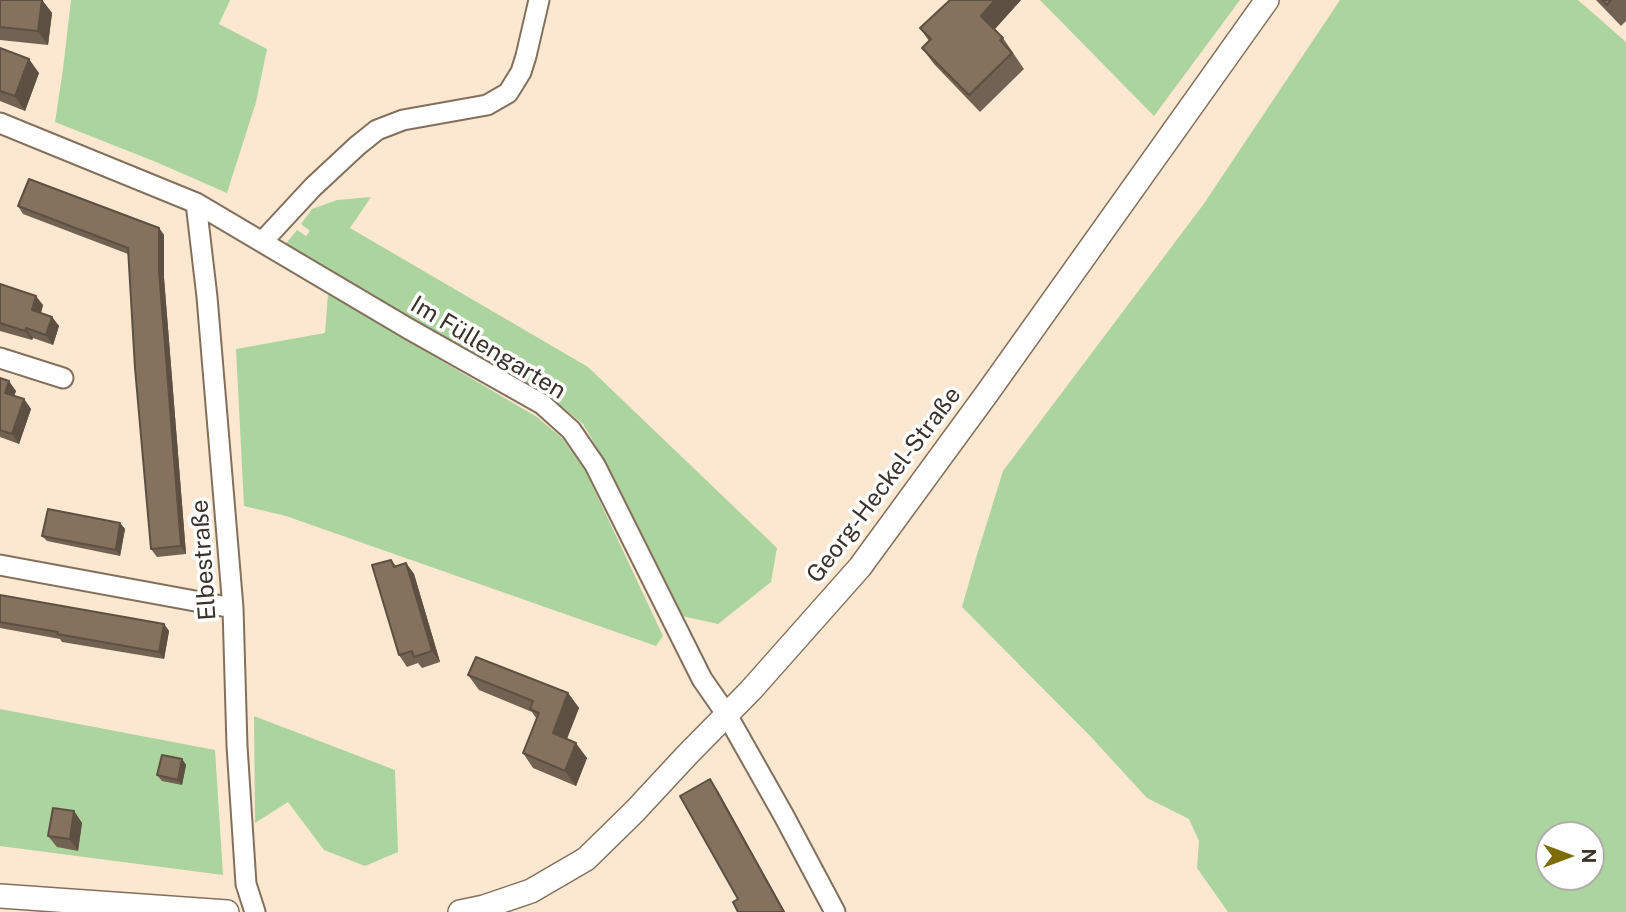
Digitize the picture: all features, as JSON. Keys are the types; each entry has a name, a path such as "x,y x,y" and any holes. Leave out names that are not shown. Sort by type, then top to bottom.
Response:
{"street":[{"path":"262,242 313,187 377,130 403,120 487,105 508,93 527,56 539,0"},
{"name":"Georg-Heckel-Straße","path":"460,912 531,891 586,859 751,690 860,567 1267,0"},
{"name":"Im Füllengarten","path":"0,123 196,203 541,404 571,430 595,465 702,679 727,715 835,912"},
{"name":"Elbestraße","path":"196,203 233,608 237,746 246,884 255,912"},
{"path":"0,358 63,378"},
{"path":"0,565 233,608"},
{"path":"0,896 227,912"}],"green space":[{"path":"71,0 230,0 219,24 267,49 256,102 227,193 55,122"},
{"path":"1040,0 1240,0 1154,116"},
{"path":"1340,0 1578,0 1626,42 1626,912 1228,912 1197,868 1199,841 1189,819 1147,798 1091,737 962,607 1003,471 1203,205"},
{"path":"371,197 350,228 588,367 777,548 771,582 718,624 682,616 605,461 583,424 549,396 284,246 297,230 306,236 310,231 301,224 312,209 337,200"},
{"path":"328,294 537,417 562,438 586,472 663,636 656,646 286,516 244,506 236,349 325,333"},
{"path":"0,709 215,750 223,875 0,846"},
{"path":"254,716 395,770 398,852 365,866 324,850 288,802 255,823"}],"building":[{"path":"0,0 42,0 38,31 0,27"},
{"path":"950,0 995,0 981,16 1003,38 1000,40 1012,53 969,95 922,48 931,39 920,28"},
{"path":"0,48 29,59 15,96 0,91"},
{"path":"29,179 159,228 159,271 181,546 151,549 135,368 128,248 18,206"},
{"path":"0,284 36,296 32,310 52,317 46,335 0,323"},
{"path":"0,378 9,381 5,393 24,399 12,434 0,430"},
{"path":"48,509 120,523 116,550 42,536"},
{"path":"391,560 394,567 406,563 432,651 414,657 412,651 399,655 372,565"},
{"path":"0,595 164,624 159,652 0,622"},
{"path":"476,657 568,693 553,733 576,743 565,771 523,753 539,713 530,709 533,701 468,675"},
{"path":"162,755 182,759 178,780 157,775"},
{"path":"710,779 784,912 738,912 733,902 738,899 680,796"},
{"path":"53,808 74,811 70,839 48,836"}]}
